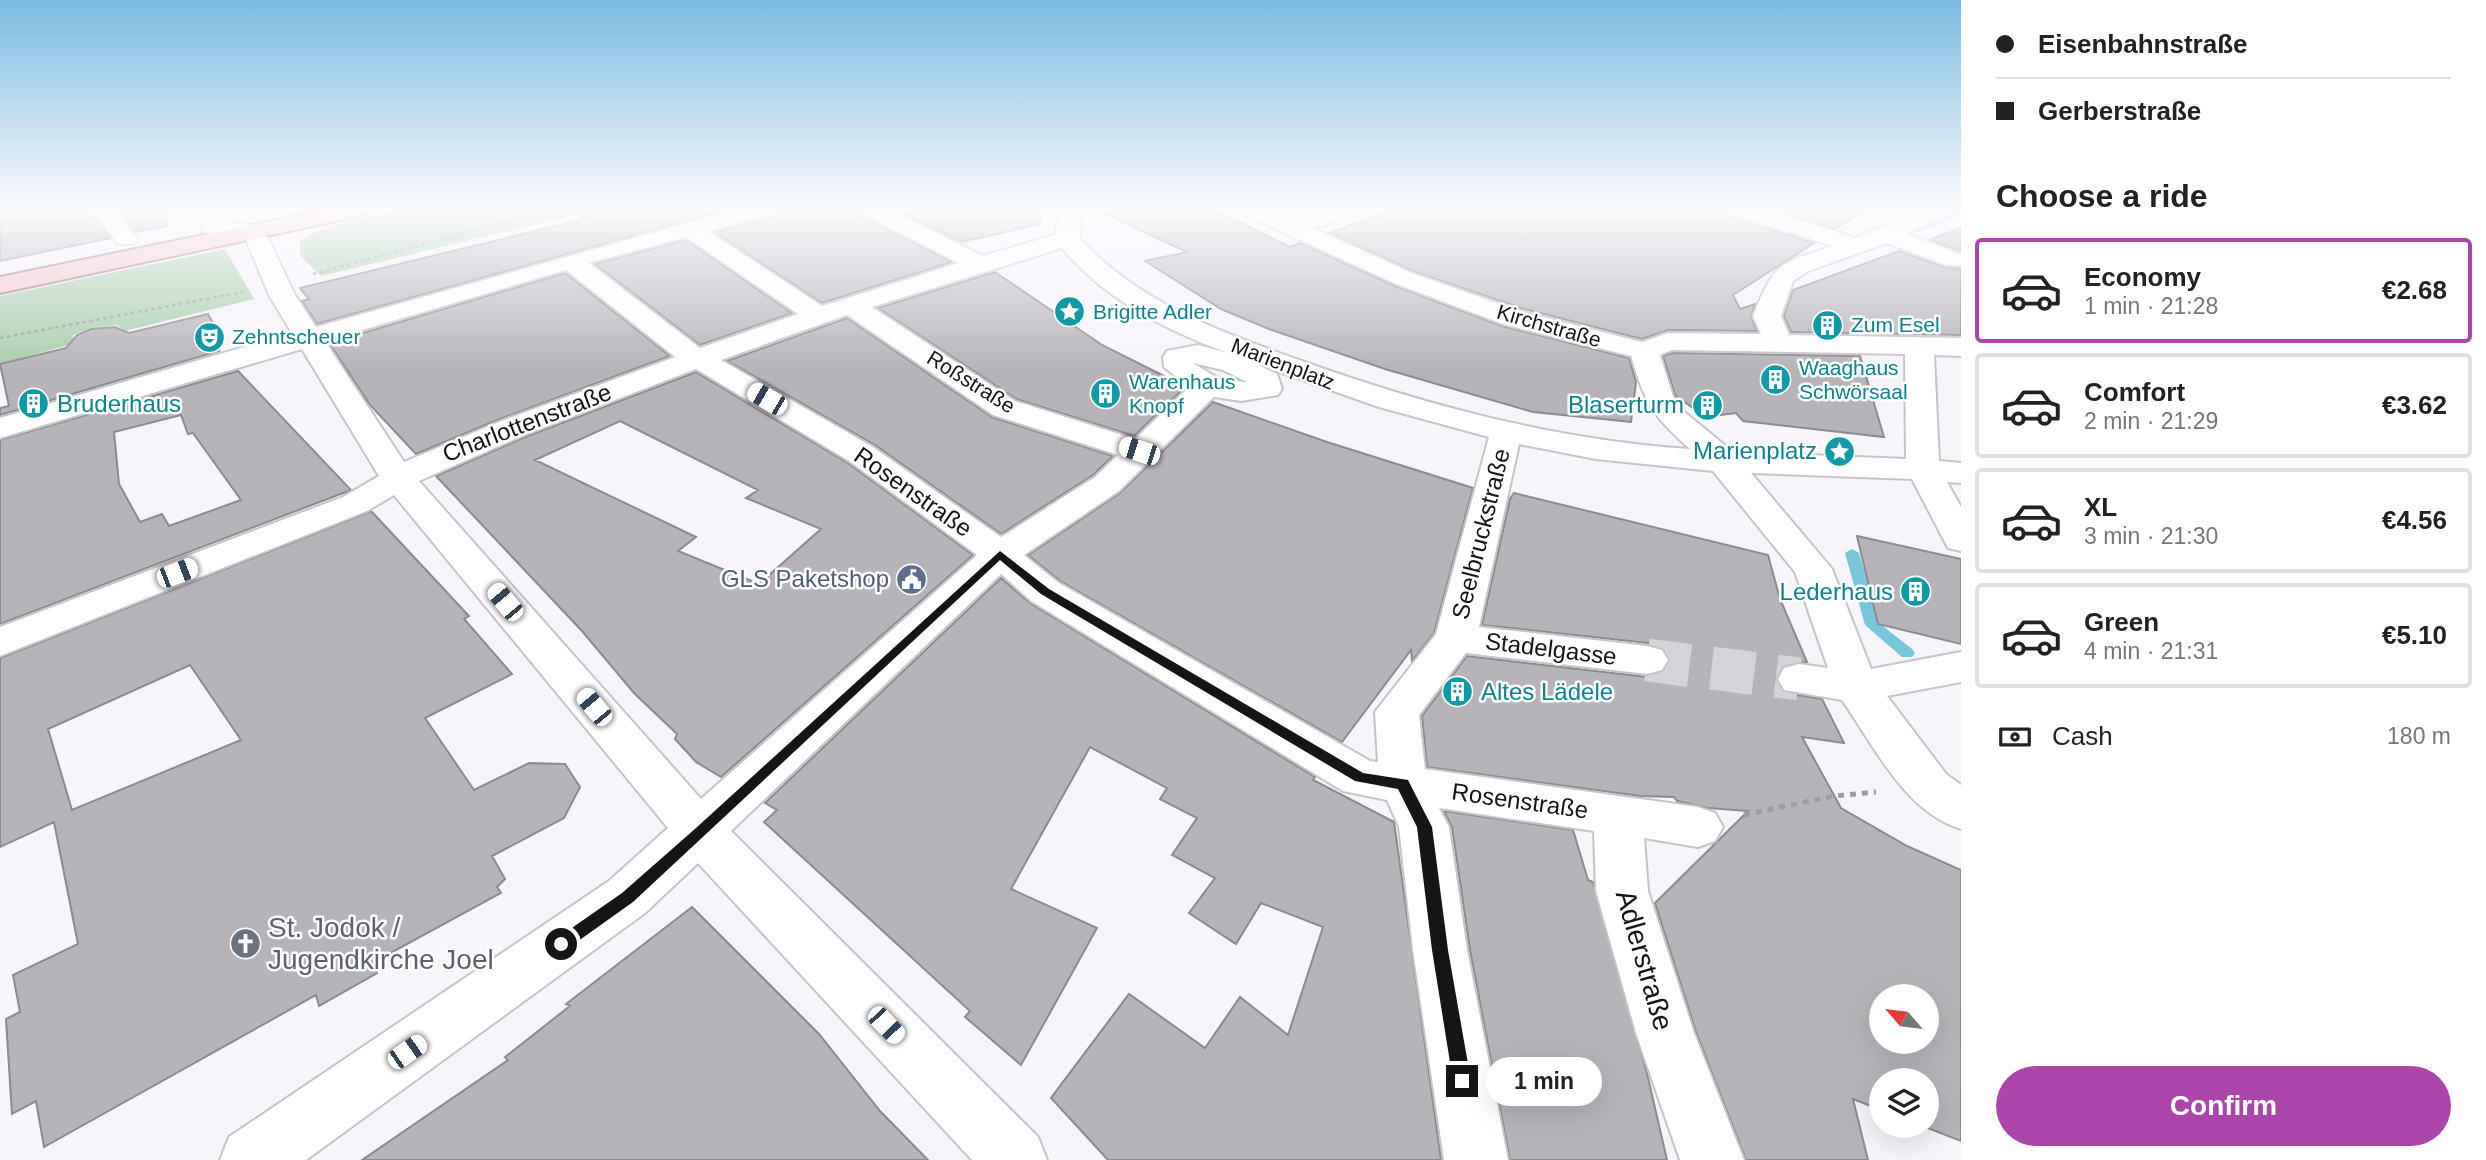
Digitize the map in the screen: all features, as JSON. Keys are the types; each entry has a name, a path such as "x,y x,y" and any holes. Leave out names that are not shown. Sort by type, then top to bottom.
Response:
{"main road":[{"path":"0,273 47,263"},
{"path":"0,285 105,263"}],"street":[{"path":"267,263 276,284 397,477 701,833 1015,1160"},
{"path":"0,428 563,263"},
{"name":"Rosenstraße","path":"573,263 697,359 861,454 1000,554 1045,592 1360,778 1618,815"},
{"path":"742,263 819,317"},
{"name":"Charlottenstraße","path":"0,642 355,504 397,477 441,455 697,359 983,263"},
{"name":"Marienplatz","path":"1088,263 1128,296 1240,357 1369,396 1506,432 1598,449 1723,461 1961,473"},
{"name":"Kirchstraße","path":"1371,263 1405,279 1513,318 1644,351"},
{"path":"1779,341 1767,316 1782,277 1808,263"},
{"name":"Roßstraße","path":"853,306 1004,408 1139,451"},
{"path":"1945,799 1856,687 1813,569 1723,461 1671,416 1658,396 1644,351 1668,341 1779,341 1961,347"},
{"path":"1919,347 1923,469 1961,540"},
{"path":"1198,354 1240,357 1266,380 1267,389 1249,393 1207,387 1179,367 1177,356 1198,354"},
{"path":"252,1160 627,897 701,833 1000,554 1107,484 1207,387"},
{"name":"Seelbruckstraße","path":"1403,784 1397,712 1456,638 1506,432"},
{"name":"Stadelgasse","path":"1456,638 1647,660"},
{"path":"1799,679 1856,687 1961,667"},
{"path":"1403,784 1424,827 1440,950 1476,1160"},
{"path":"1618,815 1698,827"},
{"name":"Adlerstraße","path":"1618,815 1622,891 1665,1033 1712,1160"}],"path":[{"path":"1698,827 1834,796 1945,799"}],"green space":[{"path":"157,263 233,263 254,299 125,331 117,325 90,328 73,335 72,344 0,364 0,296"},
{"path":"307,263 375,263 321,276"}],"building":[{"path":"403,263 535,263 317,324 302,301 309,299 300,288"},
{"path":"720,263 792,313 700,345 595,264"},
{"path":"761,263 948,263 822,303"},
{"path":"1148,263 1344,263 1395,286 1502,326 1629,358 1636,382 1631,422 1533,412 1385,369 1269,329 1221,309"},
{"path":"1395,263 1783,263 1733,295 1740,309 1755,304 1751,317 1757,331 1668,330 1642,339 1524,309"},
{"path":"1866,263 1933,263 1961,269 1961,335 1791,332 1784,316 1793,290"},
{"path":"995,272 1102,345 1178,383 1173,388 1181,391 1134,436 1016,399 878,308"},
{"path":"565,273 670,356 500,419 416,454 370,405 329,343"},
{"path":"208,314 223,341 216,348 219,351 0,415 0,408 9,406 0,364 66,348 77,335 91,329 115,327 129,333"},
{"path":"847,318 992,417 1113,456 1093,475 1001,534 875,445 727,361"},
{"name":"Waaghaus Schwörsaal","path":"1673,353 1860,356 1884,437 1743,421 1736,413 1705,417 1675,395 1663,356"},
{"path":"238,371 351,490 0,624 0,440","holes":["181,415 188,434 193,433 241,500 169,526 162,514 140,522 119,484 114,432"]},
{"path":"696,372 848,463 973,555 721,777 696,762 675,739 677,734 634,693 582,631 436,476 525,437","holes":["620,421 758,490 746,498 821,529 759,584 678,551 696,537 535,460"]},
{"path":"1213,402 1327,442 1473,488 1434,633 1412,661 1411,650 1342,742 1060,581 1028,555 1120,493"},
{"path":"1514,493 1768,555 1780,599 1807,662 1783,665 1776,680 1784,693 1822,699 1844,743 1802,737 1841,808 1907,846 1961,870 1961,1141 1939,1132 1939,1068 1869,1068 1869,1105 1853,1099 1868,1160 1746,1160 1696,1032 1655,903 1748,811 1708,808 1677,801 1674,797 1640,796 1427,767 1422,716 1467,656 1647,677 1663,673 1670,661 1664,649 1648,643 1482,625 1510,499"},
{"path":"371,511 469,616 464,619 512,674 425,718 474,790 529,763 565,764 580,787 564,818 492,856 505,879 497,887 501,893 372,963 377,973 319,1006 316,995 44,1147 36,1101 12,1114 6,1019 20,1012 13,975 78,944 54,822 0,847 0,658","holes":["190,665 241,740 72,810 48,729"]},
{"name":"Lederhaus","path":"1857,536 1961,559 1961,644 1878,624"},
{"path":"1001,578 1030,603 1315,777 1313,780 1394,822 1441,1160 1108,1160 1051,1098 1129,994 1205,1048 1240,997 1288,1035 1323,927 1261,903 1236,944 1189,913 1215,878 1172,855 1197,818 1160,799 1167,788 1090,747 1011,889 1097,928 1021,1065 965,1017 970,1011 764,822 777,810 765,803"},
{"path":"1444,811 1573,830 1588,880 1593,882 1646,1069 1667,1160 1510,1160 1470,950 1452,827"},
{"path":"692,907 819,1034 880,1111 928,1160 362,1160 508,1060 505,1057 570,1006 566,1004"}],"waterway":[{"path":"1852,553 1872,625 1907,653"}],"tunnel":[{"path":"1647,660 1799,679"}],"place":[{"name":"Brigitte Adler","path":"1070,312"},
{"name":"Zum Esel","path":"1828,325"},
{"name":"Zehntscheuer","path":"209,337"},
{"name":"Waaghaus Schwörsaal","path":"1776,380"},
{"name":"Warenhaus Knopf","path":"1106,394"},
{"name":"Bruderhaus","path":"34,404"},
{"name":"Blaserturm","path":"1707,405"},
{"name":"Marienplatz","path":"1840,451"},
{"name":"GLS Paketshop","path":"912,579"},
{"name":"Lederhaus","path":"1916,592"},
{"name":"Altes Lädele","path":"1458,692"},
{"name":"St. Jodok / Jugendkirche Joel","path":"245,943"}],"route":[{"path":"561,944 627,897 701,833 1000,554 1045,592 1360,778 1403,784 1424,827 1440,950 1462,1081"}]}
